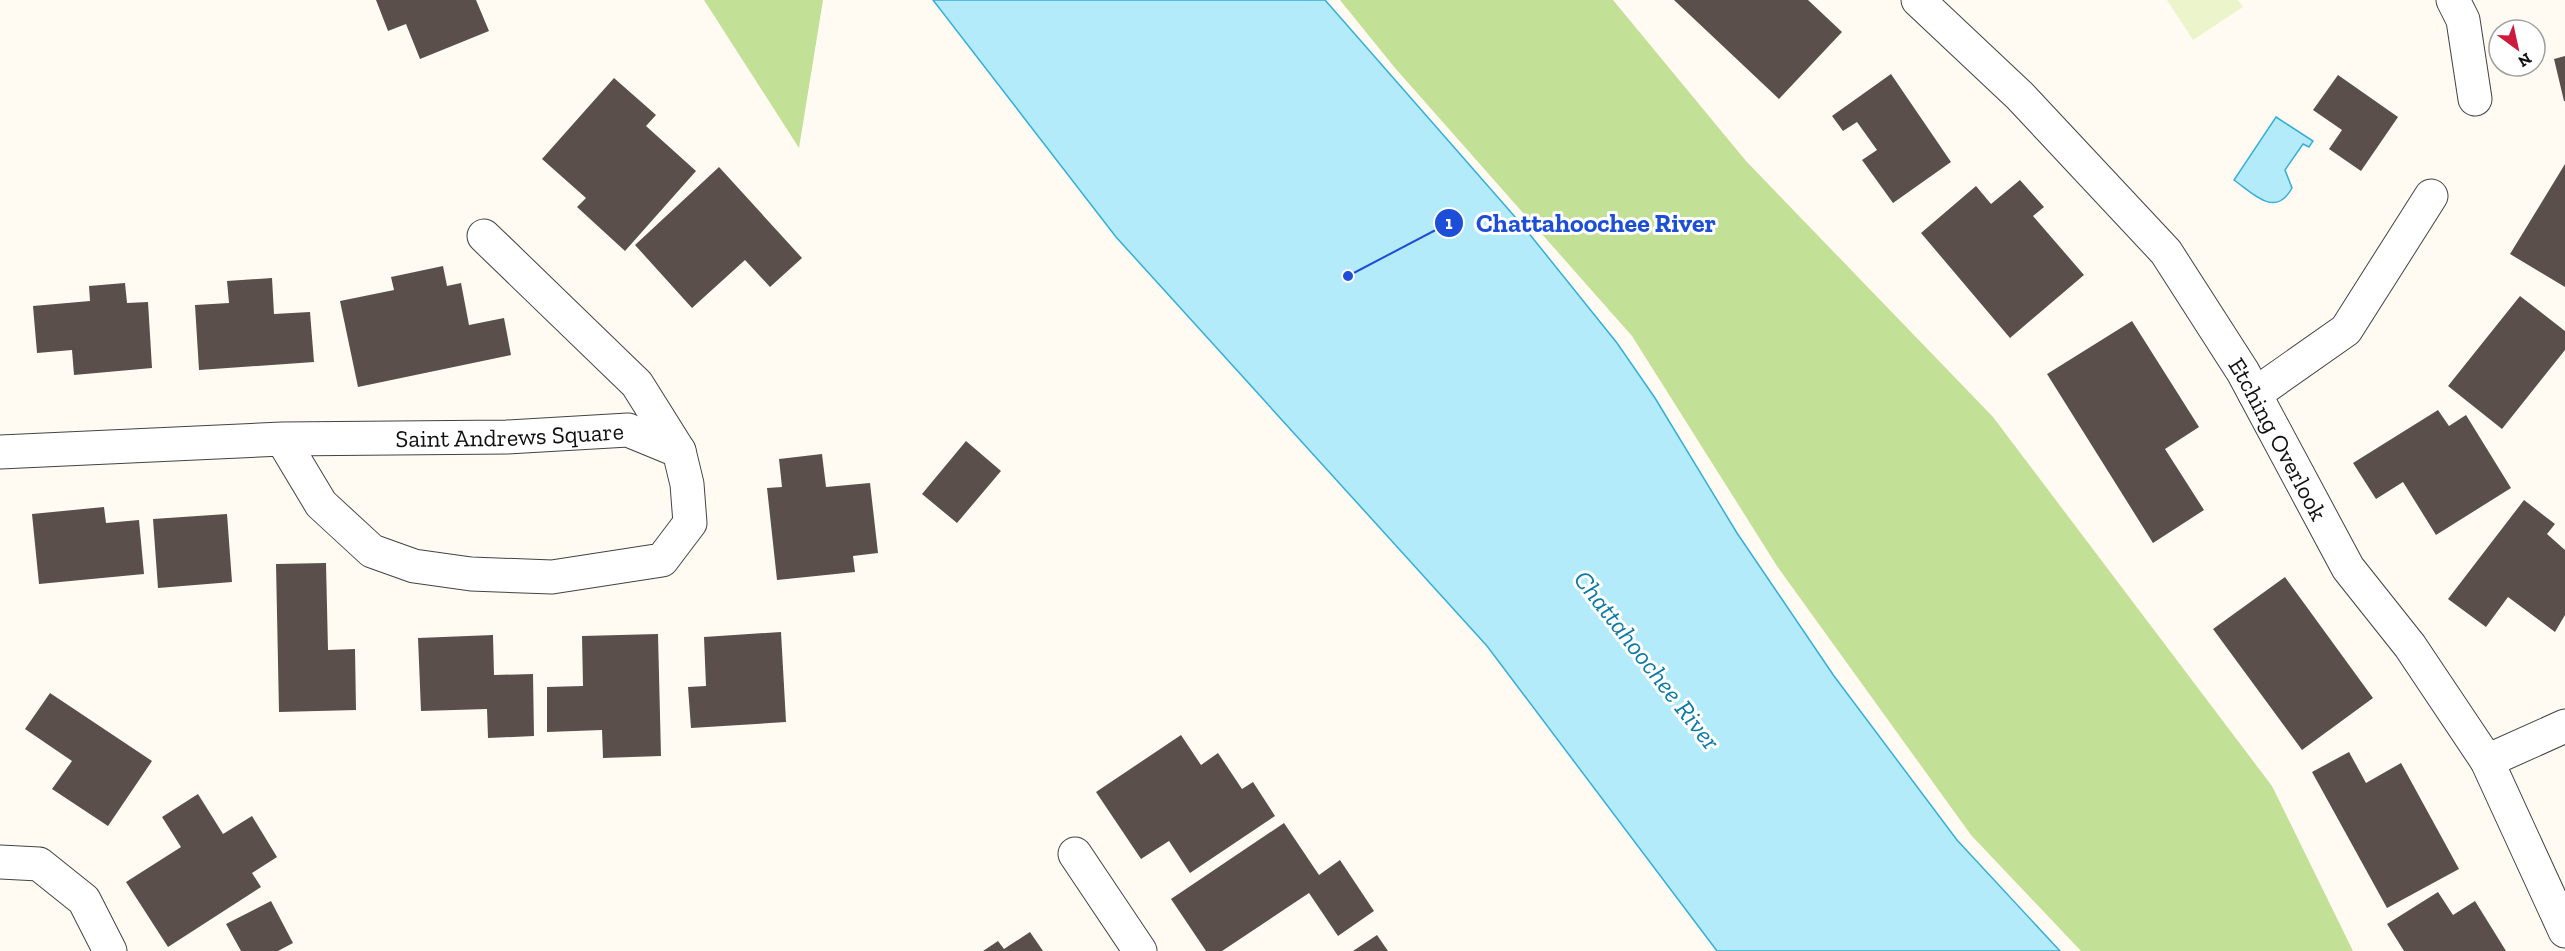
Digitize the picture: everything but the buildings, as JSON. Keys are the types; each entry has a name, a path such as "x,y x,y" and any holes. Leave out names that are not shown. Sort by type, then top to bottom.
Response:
{"street":[{"name":"Etching Overlook","path":"1918,0 2020,96 2166,252 2255,394 2348,568 2410,646 2487,761 2565,931"},
{"path":"2453,0 2463,20 2475,99"},
{"path":"2255,394 2346,330 2431,196"},
{"path":"282,439 321,504 372,551 414,566 494,575 552,576 662,560 690,523 687,484 678,452 637,384 484,236"},
{"name":"Saint Andrews Square","path":"0,452 282,439 507,437 628,430 678,452"},
{"path":"2487,761 2565,726"},
{"path":"1075,854 1140,951"},
{"path":"0,862 39,864 84,900 110,951"}],"green space":[{"path":"704,0 823,0 799,148"},
{"path":"1340,0 1613,0 1746,161 1993,417 2272,786 2353,951 2081,951 1971,835 1777,566 1632,336 1395,68"},
{"path":"2167,0 2238,0 2243,7 2193,40"}],"water":[{"path":"933,0 1325,0 1523,226 1617,343 1655,398 1737,533 1834,676 1957,840 2060,951 1717,951 1487,646 1116,237"},
{"path":"2276,117 2313,141 2309,147 2303,144 2285,170 2292,188 2278,202 2271,203 2264,201 2234,180"}],"place":[{"name":"Chattahoochee River","path":"1348,276"}]}
